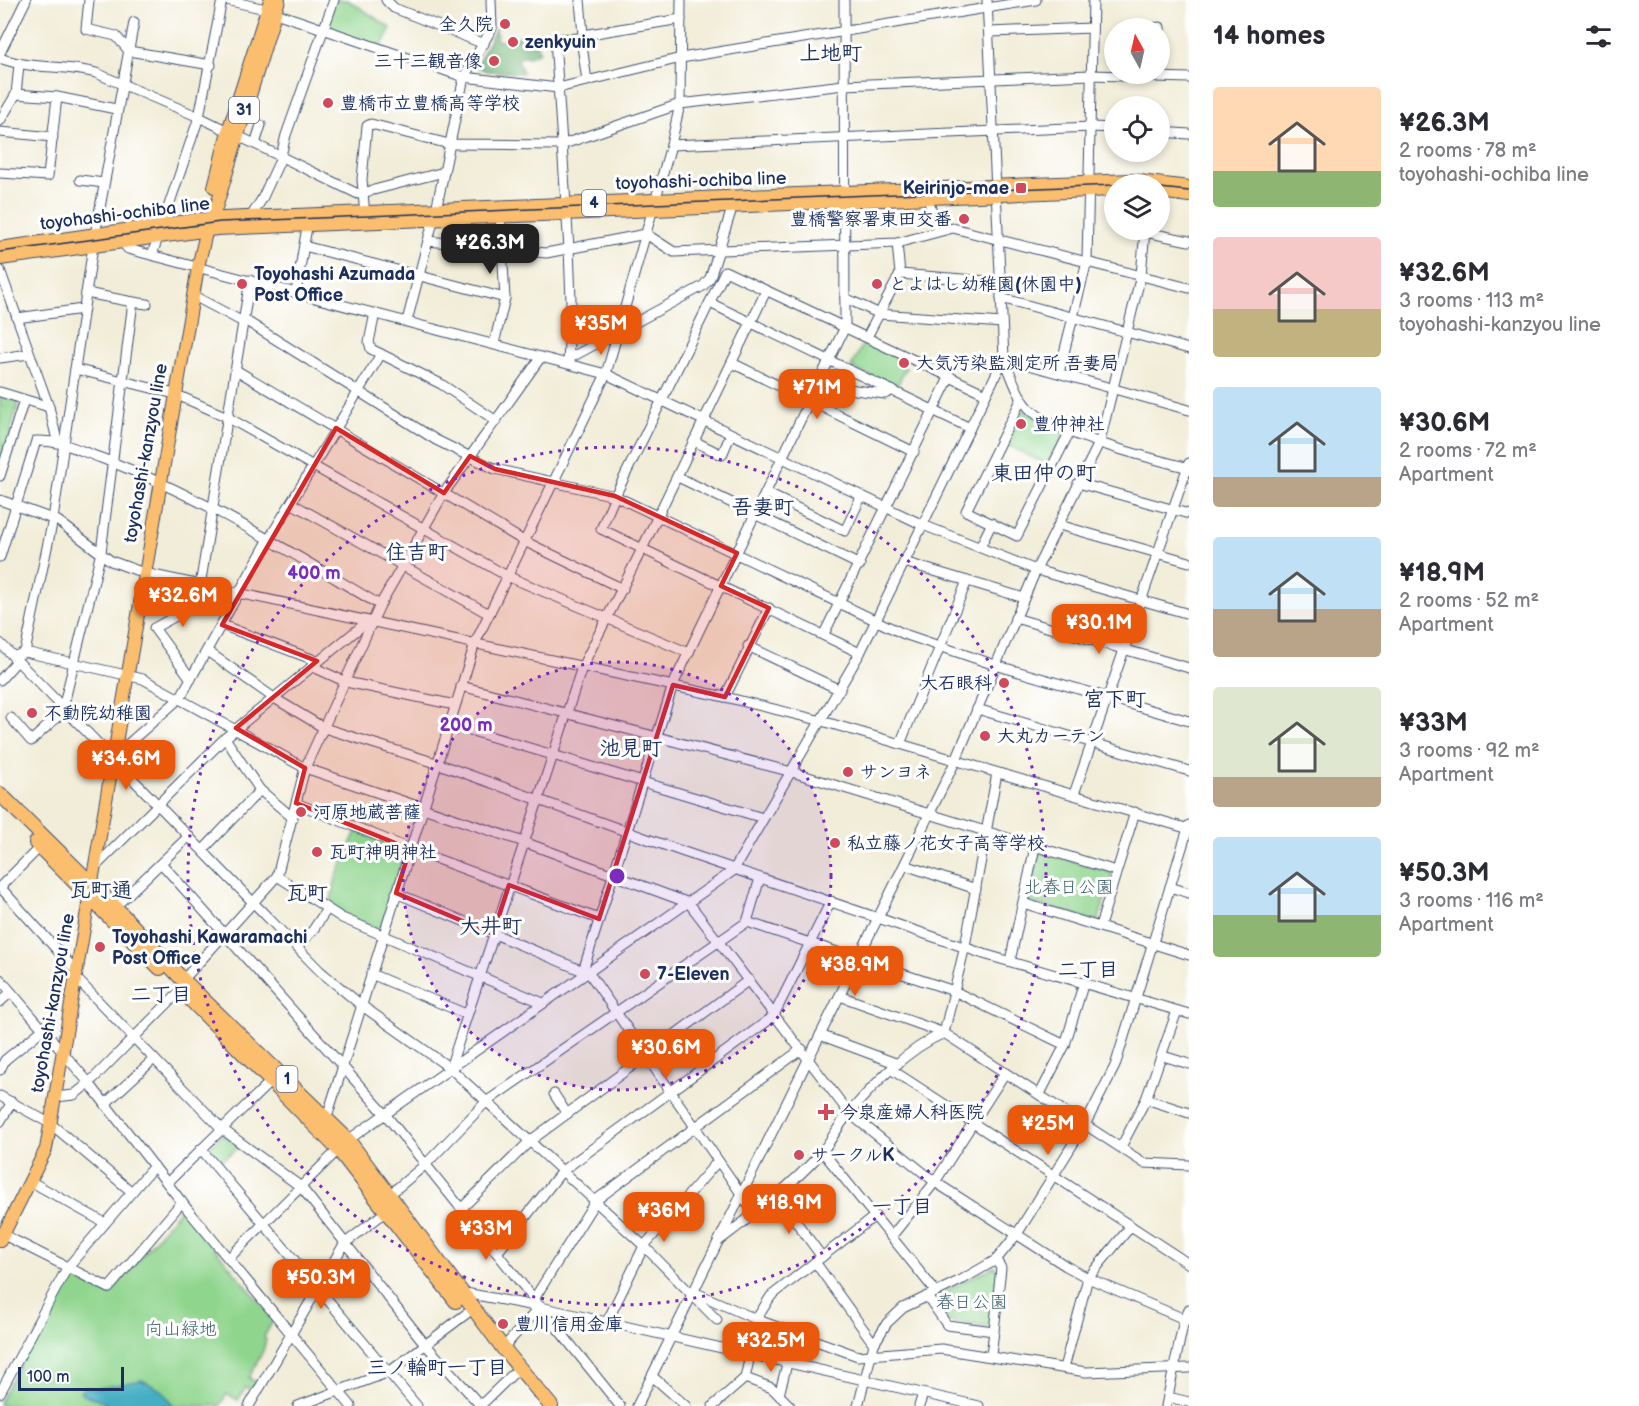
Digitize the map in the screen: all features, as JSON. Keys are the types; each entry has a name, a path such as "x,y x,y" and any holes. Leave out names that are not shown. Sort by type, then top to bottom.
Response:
{"highway":[{"name":"1","path":"0,794 182,985 327,1117 343,1145 388,1210 503,1348 540,1406"},
{"name":"1","path":"0,806 40,847 91,891 115,907 270,1082 343,1145 389,1195 456,1293 466,1314 516,1371 551,1406"}],"main road":[{"name":"31","path":"208,225 209,208 271,8 279,0"},
{"name":"toyohashi-ochiba line","path":"1170,185 1189,187"},
{"name":"toyohashi-ochiba line","path":"0,259 162,224 208,225 1104,186"},
{"name":"toyohashi-ochiba line","path":"1091,187 1104,189"},
{"path":"1170,193 1189,195"},
{"name":"toyohashi-ochiba line","path":"0,248 94,240 122,242 250,218 308,220"},
{"name":"toyohashi-kanzyou line","path":"1,1236 46,1149 192,295 208,225"}],"street":[{"path":"0,53 26,0"},
{"path":"89,0 86,29 116,36 129,51 211,65"},
{"path":"152,255 200,117 222,0"},
{"path":"226,0 271,8 464,77 558,88 681,58 845,32 988,4 1036,0"},
{"path":"250,218 262,199 281,155 286,135 326,29 334,0"},
{"path":"386,0 394,8 484,44"},
{"path":"407,321 435,215 464,77 492,28 491,0"},
{"path":"580,0 587,81"},
{"path":"327,1117 475,643 606,374 671,145 680,104 681,0"},
{"path":"586,972 599,919 674,686 845,327 844,0"},
{"path":"1059,373 1087,261 1091,187 1093,0"},
{"path":"988,4 1004,358 1022,398 1032,411 1070,431 1188,466 1074,794"},
{"path":"541,40 582,37 681,19"},
{"path":"0,680 15,659 25,652 53,519 61,442 75,369 116,109 134,22"},
{"path":"990,32 1092,28"},
{"path":"555,39 569,249 569,360"},
{"path":"0,58 19,65 81,69 122,83 281,155 358,194 444,172"},
{"path":"0,121 16,94 19,65"},
{"path":"365,218 363,193 367,126 371,124 449,144 561,145 680,104 844,85 1104,75"},
{"path":"1170,76 1189,78"},
{"path":"16,94 57,98 116,109"},
{"path":"0,172 48,176 57,98"},
{"path":"255,144 261,125"},
{"path":"671,145 1104,128"},
{"path":"0,132 53,137"},
{"path":"1170,133 1189,134"},
{"path":"80,180 104,183"},
{"path":"927,194 938,231"},
{"path":"569,360 702,287 710,278 733,202"},
{"path":"494,344 505,298 500,213"},
{"path":"296,292 308,220"},
{"path":"428,241 546,253 646,234 674,252 897,243 953,228 1189,288"},
{"path":"1170,237 1189,242"},
{"path":"637,1406 955,762 1036,570 1100,441 1141,274 1144,240"},
{"path":"122,242 128,249 541,357 569,360 606,374 923,525 1036,570 1189,614"},
{"path":"867,337 900,274 897,243"},
{"path":"304,246 505,298"},
{"path":"0,270 61,442"},
{"path":"860,653 601,529 615,496 725,271 986,394"},
{"path":"900,274 999,282"},
{"path":"135,628 154,628 207,600 205,587 211,510 250,280"},
{"path":"702,287 711,301 751,323 970,428"},
{"path":"450,1068 582,667 678,477 766,291"},
{"path":"86,293 147,304"},
{"path":"192,295 243,320 436,440 495,469 615,496 876,620 940,647 1189,721"},
{"path":"845,298 880,314 1002,323"},
{"path":"1000,298 1189,349"},
{"path":"11,718 31,741 64,709 101,552 125,382 133,302"},
{"path":"17,318 83,309"},
{"path":"375,313 369,346 441,384 495,420"},
{"path":"0,358 29,354"},
{"path":"112,758 180,698 269,539 381,354"},
{"path":"56,1097 74,1095 133,1038 277,876 305,768 346,682 370,622 444,493 541,357"},
{"path":"1004,358 1189,410"},
{"path":"229,1258 343,1145 543,1002 689,903 735,868 860,653 1004,358"},
{"path":"732,363 914,452"},
{"path":"75,369 175,394 227,417 507,576 689,653"},
{"path":"236,370 524,541 623,589"},
{"path":"824,634 860,565 950,376"},
{"path":"819,385 885,394 892,390"},
{"path":"0,392 49,407"},
{"path":"1022,398 966,511 1017,536 1070,431"},
{"path":"0,476 24,400"},
{"path":"694,441 722,455 731,434"},
{"path":"0,557 36,441 61,442 160,481 269,539 380,605"},
{"path":"678,477 860,565"},
{"path":"1078,483 1189,514"},
{"path":"766,493 845,531 861,497"},
{"path":"0,500 53,519 111,561 144,573 725,697 822,721 955,762 1189,827 1115,1065 1086,1123 1017,1234 996,1260 894,1315 880,1332 874,1344 858,1406"},
{"path":"291,503 489,614"},
{"path":"980,547 992,524"},
{"path":"1059,525 1189,562"},
{"path":"904,562 1024,598"},
{"path":"900,744 967,581"},
{"path":"725,697 748,646 769,608"},
{"path":"1015,618 1189,668"},
{"path":"95,867 225,738 314,663 370,622"},
{"path":"222,625 314,663 346,682 454,705"},
{"path":"154,628 191,679"},
{"path":"0,643 320,971 361,1005 450,1068 645,1246 693,1292 717,1320"},
{"path":"748,646 840,690"},
{"path":"207,651 274,698 324,728 436,763 879,918 1010,961 1189,1014"},
{"path":"25,652 143,679 305,768 524,842 689,903 849,1113 935,1182 1088,1278 1186,1320"},
{"path":"461,686 792,772 1116,871"},
{"path":"977,709 1189,771"},
{"path":"449,724 763,818"},
{"path":"225,738 260,790 293,818"},
{"path":"944,1033 965,946 997,772"},
{"path":"203,850 260,790"},
{"path":"296,803 410,849 599,919"},
{"path":"1100,926 1134,812"},
{"path":"115,907 189,836"},
{"path":"40,847 0,887 133,1038 222,1129 300,1187 425,1344 481,1406 516,1371"},
{"path":"1010,961 1035,847"},
{"path":"161,863 386,1114 620,1406"},
{"path":"904,865 976,889"},
{"path":"277,876 342,918 543,1002"},
{"path":"389,1195 426,1164 486,1102 747,922 760,878"},
{"path":"1170,887 1189,893"},
{"path":"396,893 586,972 755,1214"},
{"path":"496,1253 562,1171 671,1094 775,1014 831,901"},
{"path":"1023,903 1189,955"},
{"path":"297,947 327,909"},
{"path":"747,922 954,991 1065,1045"},
{"path":"371,974 466,1014"},
{"path":"0,980 88,1083 182,1202 351,1406"},
{"path":"462,1208 530,1141 749,980"},
{"path":"1040,1094 1065,1045 1084,982"},
{"path":"0,1002 11,992"},
{"path":"840,996 944,1033 1086,1123 1144,1163 1189,1165"},
{"path":"1121,1147 1146,1099 1177,1011"},
{"path":"0,1070 5,1060 42,1030"},
{"path":"719,1240 778,1197 822,1151 849,1113 895,1067 927,1041 944,1033"},
{"path":"820,1035 895,1067 1053,1176 1189,1264"},
{"path":"503,1348 537,1303 596,1200 802,1049"},
{"path":"1163,1056 1189,1064"},
{"path":"105,1104 154,1059"},
{"path":"891,1237 935,1182 1005,1073"},
{"path":"167,1183 270,1082"},
{"path":"554,1094 567,1114"},
{"path":"0,1096 51,1124 132,1192"},
{"path":"1146,1099 1189,1113"},
{"path":"0,1122 12,1102"},
{"path":"201,1149 417,1406"},
{"path":"822,1151 875,1216 932,1294 947,1325 994,1331"},
{"path":"607,1322 645,1246 718,1161"},
{"path":"0,1393 6,1378 68,1268 154,1166"},
{"path":"30,1180 105,1223"},
{"path":"778,1197 874,1344"},
{"path":"1,1236 109,1288 182,1202"},
{"path":"249,1406 344,1244 388,1210"},
{"path":"713,1406 745,1378 758,1320 763,1306 771,1296 875,1216"},
{"path":"1064,1368 1088,1278 1131,1226"},
{"path":"991,1355 1001,1268 996,1260"},
{"path":"693,1292 758,1320 843,1352 871,1355 941,1349 1099,1373 1189,1368"},
{"path":"456,1293 537,1303 751,1356 979,1406"},
{"path":"1189,1309 1167,1402 1189,1402"},
{"path":"298,1406 389,1372 466,1314"},
{"path":"779,1395 787,1364"},
{"path":"0,1367 6,1378"},
{"path":"652,1376 686,1406"},
{"path":"745,1378 772,1388 790,1406"},
{"path":"919,1406 923,1394"}],"highlighted area":[{"path":"336,428 444,493 470,456 495,469 615,496 737,553 721,586 769,608 725,697 673,685 599,919 509,885 493,934 396,893 410,849 296,803 305,768 236,728 317,661 222,625"}],"green space":[{"path":"334,0 348,0 391,28 380,49 325,29"},
{"path":"496,28 497,41 514,40 521,35 534,40 540,52 529,57 523,56 518,60 523,73 486,71 476,66"},
{"path":"865,340 902,357 898,364 906,368 896,388 851,367"},
{"path":"0,394 19,401 0,469"},
{"path":"1023,410 1064,433 1049,466 1003,443 1018,412"},
{"path":"356,831 405,851 382,928 378,930 347,916 330,905 336,878"},
{"name":"北春日公園","path":"1039,851 1110,872 1112,875 1098,922 1029,902 1027,898"},
{"path":"222,1134 241,1146 217,1163 205,1152"},
{"name":"向山緑地","path":"181,1208 274,1319 264,1337 266,1340 263,1351 249,1378 259,1384 254,1392 246,1387 238,1400 227,1394 219,1406 0,1406 0,1400 71,1276 110,1294"},
{"name":"春日公園","path":"995,1266 998,1271 990,1328 947,1321 931,1298"}],"water":[{"path":"142,1380 163,1391 174,1406 107,1406 100,1400 80,1392 85,1387 95,1389"}],"tram line":[{"path":"0,252 220,222 1104,185"},
{"path":"1170,189 1189,191"}],"place":[{"name":"全久院","path":"505,24"},
{"name":"zenkyuin","path":"513,42"},
{"name":"三十三観音像","path":"494,61"},
{"name":"豊橋市立豊橋高等学校","path":"328,103"},
{"name":"Keirinjo-mae","path":"1021,188"},
{"name":"豊橋警察署東田交番","path":"964,219"},
{"name":"Toyohashi Azumada Post Office","path":"242,284"},
{"name":"とよはし幼稚園(休園中)","path":"877,284"},
{"name":"大気汚染監測定所 吾妻局","path":"904,363"},
{"name":"豊仲神社","path":"1021,424"},
{"name":"大石眼科","path":"1004,683"},
{"name":"不動院幼稚園","path":"32,713"},
{"name":"大丸カーテン","path":"985,736"},
{"name":"サンヨネ","path":"848,772"},
{"name":"河原地蔵菩薩","path":"301,812"},
{"name":"私立藤ノ花女子高等学校","path":"835,843"},
{"name":"瓦町神明神社","path":"317,852"},
{"name":"Toyohashi Kawaramachi Post Office","path":"100,947"},
{"name":"7-Eleven","path":"645,974"},
{"name":"今泉産婦人科医院","path":"826,1112"},
{"name":"サークルK","path":"799,1155"},
{"name":"豊川信用金庫","path":"503,1324"}],"district":[{"name":"上地町","path":"831,53"},
{"name":"東田仲の町","path":"1044,473"},
{"name":"吾妻町","path":"763,507"},
{"name":"住吉町","path":"417,552"},
{"name":"宮下町","path":"1115,699"},
{"name":"池見町","path":"631,748"},
{"name":"瓦町通","path":"101,890"},
{"name":"瓦町","path":"307,893"},
{"name":"大井町","path":"491,926"},
{"name":"二丁目","path":"1088,970"},
{"name":"二丁目","path":"161,995"},
{"name":"一丁目","path":"902,1207"},
{"name":"三ノ輪町一丁目","path":"437,1368"}]}
